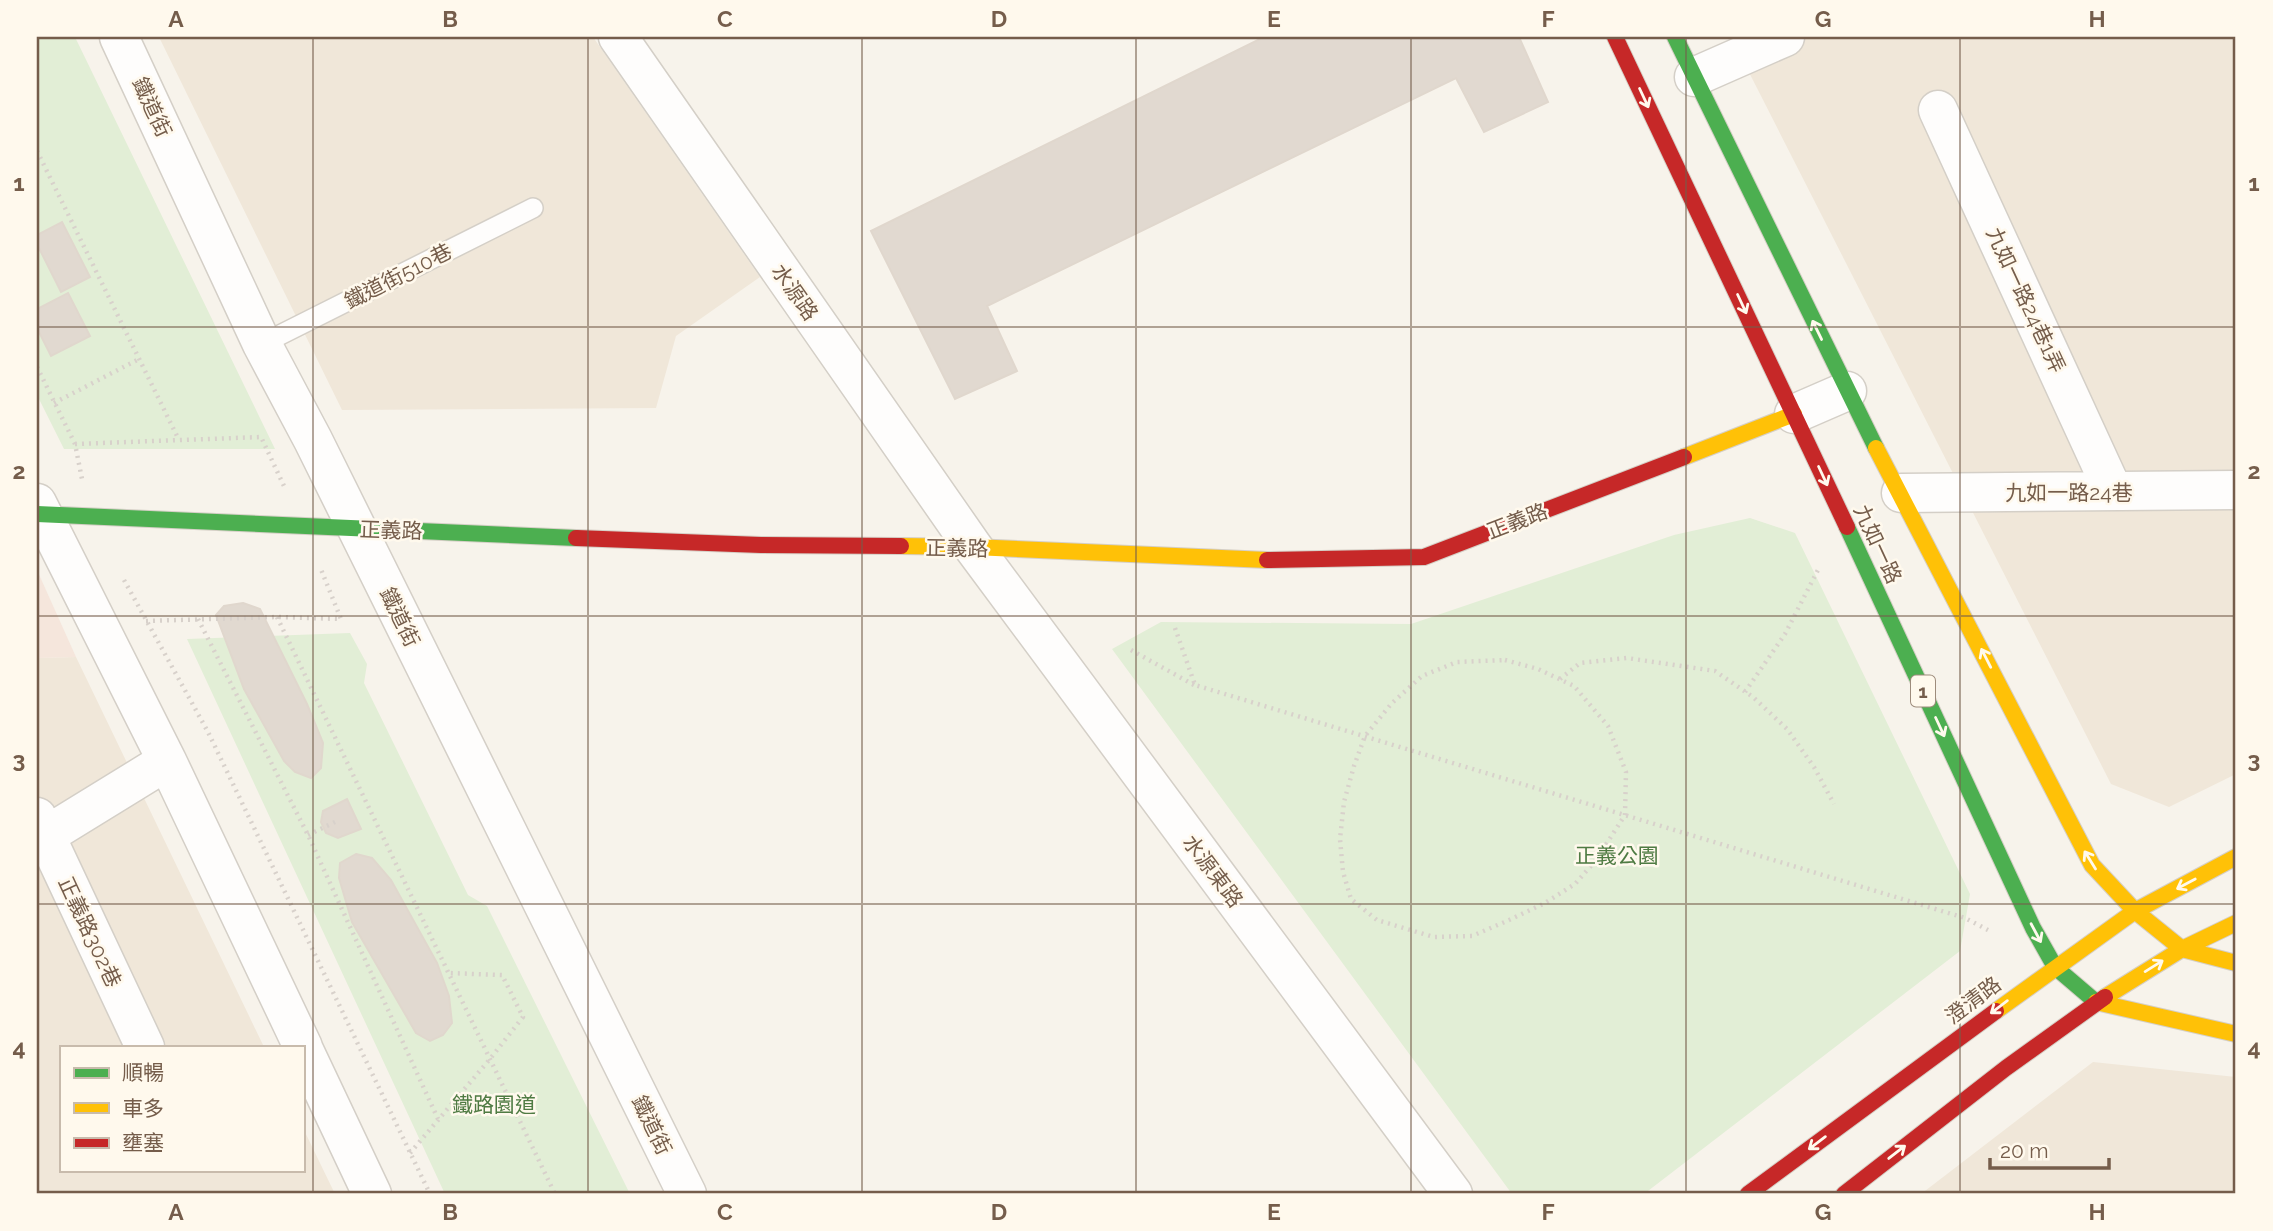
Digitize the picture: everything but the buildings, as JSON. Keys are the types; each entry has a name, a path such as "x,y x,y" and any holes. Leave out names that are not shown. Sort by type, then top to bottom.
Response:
{"main road":[{"name":"九如一路","path":"1615,37 2033,928 2055,967 2096,1002 2236,1034"},
{"name":"九如一路","path":"1675,37 1847,391 2092,865 2135,911 2182,949"},
{"name":"正義路","path":"39,510 92,519 784,545 973,547 1244,560 1424,557 1794,414"},
{"name":"澄清路","path":"1748,1194 2135,911 2236,857"},
{"path":"1843,1194 2096,1002 2182,949 2236,923"},
{"path":"2182,949 2236,963"}],"street":[{"name":"鐵道街","path":"119,37 262,344 357,529 687,1194"},
{"name":"水源路","path":"618,37 973,547"},
{"path":"1694,77 1785,37"},
{"name":"九如一路24巷1弄","path":"1938,110 2113,491"},
{"name":"正義路","path":"1794,414 1847,391"},
{"name":"九如一路24巷","path":"1901,493 2236,490"},
{"path":"39,510 167,761 303,1046"},
{"name":"水源東路","path":"973,547 1453,1194"},
{"path":"39,832 167,761"},
{"name":"正義路302巷","path":"39,832 145,1046"},
{"path":"304,1049 372,1194"}],"lane":[{"name":"鐵道街510巷","path":"262,344 533,208"}],"path":[{"path":"37,151 179,440"},
{"path":"54,403 139,359"},
{"path":"37,367 75,444 261,437"},
{"path":"1745,692 1785,634 1821,565"},
{"path":"277,617 555,1194"},
{"path":"341,619 277,617 146,621 208,732 430,1194"},
{"path":"198,619 307,835 438,1119"},
{"path":"1175,628 1195,685"},
{"path":"1131,650 1195,685 1965,918 1995,933"},
{"path":"1560,679 1580,663 1628,658 1715,671 1745,692 1787,729 1814,767 1834,804"},
{"path":"1505,660 1538,669 1560,679 1574,686 1608,726 1626,772 1625,815 1596,860 1575,884 1545,903 1472,936 1434,937 1377,920 1351,899 1343,872 1340,839 1344,802 1365,736 1392,703 1423,676 1457,662 1505,660"},
{"path":"307,835 337,821"},
{"path":"410,1153 523,1017 502,975 448,973"}],"shaded area":[{"path":"159,37 593,37 760,277 676,336 656,408 342,410"},
{"path":"1731,37 2236,37 2236,774 2169,807 2111,784"},
{"path":"37,570 76,657 37,658"},
{"path":"76,657 264,1046 60,1046 60,1172 304,1172 304,1130 335,1194 37,1194 37,658"},
{"path":"2093,1062 2236,1077 2236,1194 1921,1194"}],"green space":[{"path":"37,37 75,37 275,449 64,449 37,395"},
{"name":"正義公園","path":"1750,518 1795,533 1970,894 1960,951 1644,1194 1512,1194 1112,649 1161,622 1411,624 1674,535"},
{"name":"鐵路園道","path":"350,633 367,664 364,683 468,895 487,906 630,1194 445,1194 187,639"}],"traffic: fast":[{"path":"1675,37 1876,448"},
{"path":"37,514 576,538"},
{"path":"1847,527 2033,928 2055,967 2096,1002"}],"traffic: slow":[{"path":"1684,457 1794,414"},
{"path":"1876,448 2092,865 2135,911 2182,949 2236,963"},
{"path":"901,546 1267,560"},
{"path":"1996,1011 2135,911 2236,857"},
{"path":"2105,997 2182,949 2236,923"},
{"path":"2096,1002 2236,1034"}],"traffic: jam":[{"path":"1615,37 1847,527"},
{"path":"1267,560 1424,557 1684,457"},
{"path":"576,538 761,545 901,546"},
{"path":"1844,1194 2006,1068 2105,997"},
{"path":"1748,1194 1996,1011"}]}
